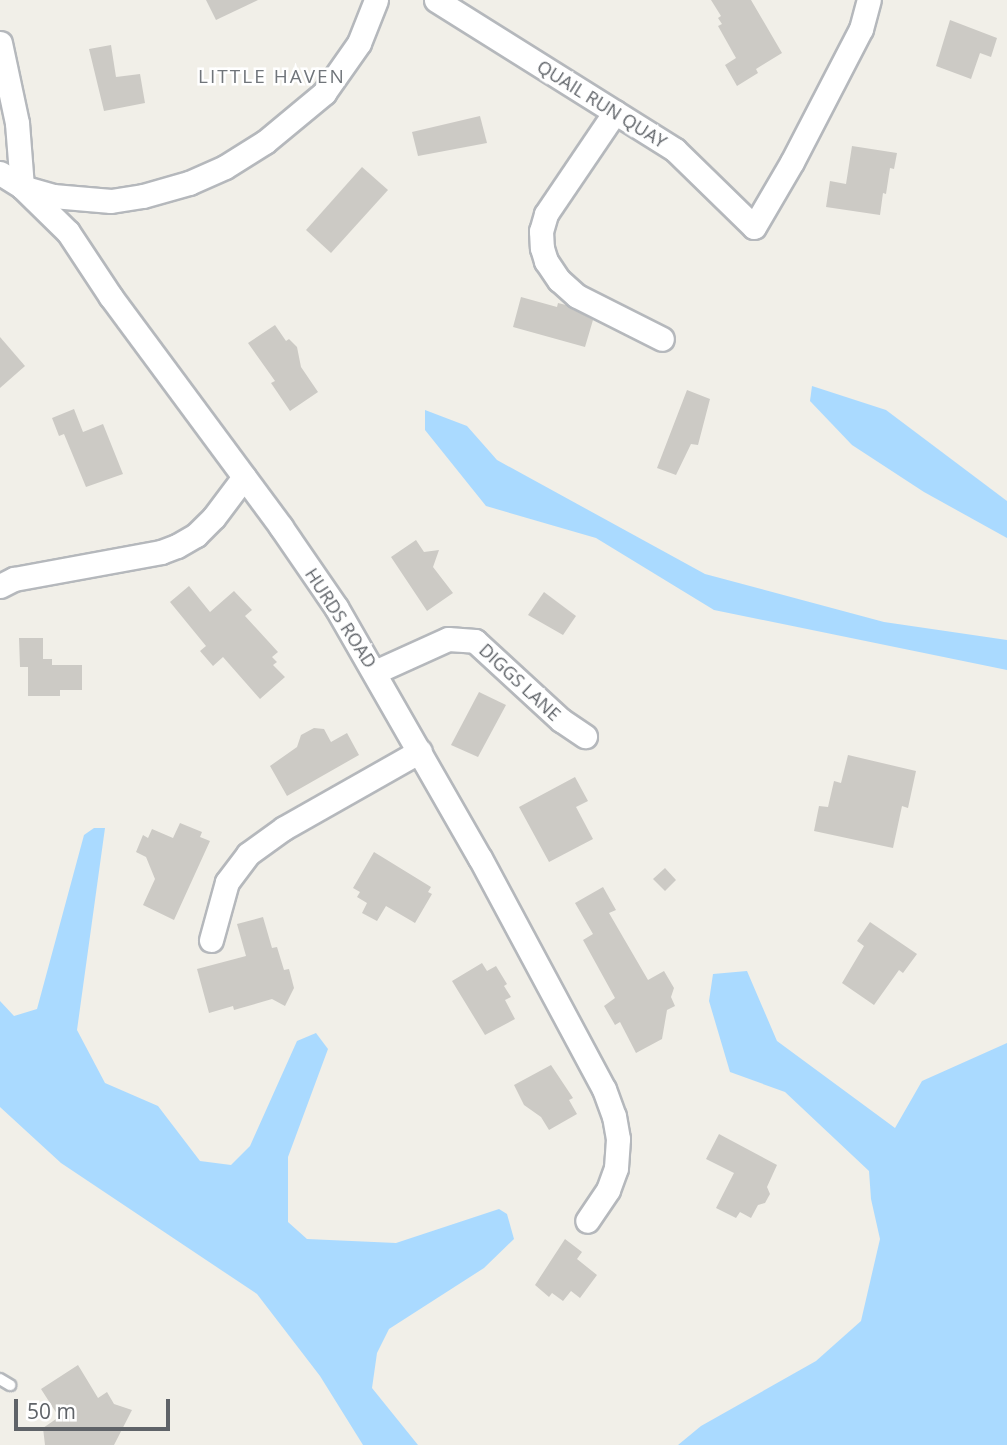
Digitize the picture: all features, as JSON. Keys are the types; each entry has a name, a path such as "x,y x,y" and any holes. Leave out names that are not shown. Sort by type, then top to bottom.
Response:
{"street":[{"path":"0,173 22,187 53,196 111,201 143,196 188,183 225,167 265,142 324,93 359,43 376,0"},
{"name":"QUAIL RUN QUAY","path":"436,0 675,150 754,227 792,162 861,29 869,0"},
{"path":"0,43 17,123 22,187"},
{"path":"615,112 547,214 541,230 542,247 546,261 559,280 577,296 662,339"},
{"name":"HURDS ROAD","path":"22,187 68,232 111,297 328,596 376,672 420,751 598,1077 614,1116 618,1139 616,1168 608,1190 587,1221"},
{"path":"0,586 14,579 161,552 177,546 195,535 214,517 244,477"},
{"name":"DIGGS LANE","path":"376,672 448,639 475,641 561,720 585,736"},
{"path":"211,940 227,881 248,854 284,828 420,751"}],"water":[{"path":"812,386 886,410 1007,501 1007,538 924,492 852,445 810,401"},
{"path":"425,410 467,426 497,460 705,574 884,622 1007,640 1007,670 714,610 596,538 486,506 425,430"},
{"path":"94,828 105,828 77,1030 105,1083 158,1106 200,1161 231,1165 250,1146 297,1041 316,1033 328,1049 288,1157 288,1222 307,1239 396,1243 499,1209 507,1214 514,1239 484,1268 389,1329 377,1353 372,1388 418,1445 363,1445 320,1376 257,1294 61,1163 0,1107 0,1001 14,1016 37,1009 84,835"},
{"path":"747,971 777,1041 895,1128 922,1081 1007,1043 1007,1445 678,1445 701,1426 816,1361 861,1321 880,1239 871,1199 869,1171 785,1092 730,1072 709,1001 713,974"}],"building":[{"path":"206,0 258,0 216,20"},
{"path":"711,0 751,0 782,53 756,69 758,73 737,86 725,65 736,58 718,26 722,24 718,18 721,16"},
{"path":"950,20 997,38 991,57 980,53 971,79 936,66"},
{"path":"111,45 116,77 140,74 145,103 104,111 89,49"},
{"path":"480,116 487,143 418,156 412,132"},
{"path":"852,146 897,153 894,169 890,168 886,194 883,193 880,215 826,207 830,181 846,184"},
{"path":"362,167 388,190 331,253 306,230"},
{"path":"521,297 557,307 558,303 566,305 593,320 585,347 513,327"},
{"path":"275,325 286,341 289,339 297,347 301,367 318,392 290,411 271,383 275,381 248,343"},
{"path":"0,337 25,366 0,388"},
{"path":"687,390 710,399 698,445 691,444 676,475 657,468"},
{"path":"74,409 83,432 103,424 123,474 86,487 64,434 59,436 52,418"},
{"path":"416,540 424,552 439,550 433,567 453,593 427,611 391,557"},
{"path":"189,586 210,612 234,591 252,610 245,616 278,652 272,657 277,662 273,665 285,677 260,699 223,657 213,666 200,651 206,646 170,602"},
{"path":"544,592 576,616 563,635 528,615"},
{"path":"19,638 43,638 43,659 52,659 52,665 82,665 82,690 60,690 60,696 28,696 28,667 20,667"},
{"path":"479,692 506,705 478,757 451,745"},
{"path":"314,728 324,729 331,742 347,733 359,755 287,796 270,766 297,747 301,735"},
{"path":"848,755 916,771 908,808 902,806 893,848 814,831 819,806 828,807 834,781 841,783"},
{"path":"575,777 588,801 576,807 593,839 549,862 519,807"},
{"path":"180,823 202,832 200,837 210,841 174,920 143,905 155,879 146,857 136,852 143,835 148,838 152,829 173,838"},
{"path":"374,852 431,887 428,892 432,894 415,923 386,906 377,921 362,913 367,903 357,897 360,892 353,888"},
{"path":"665,868 676,880 665,891 653,879"},
{"path":"603,887 616,910 609,913 648,980 664,971 674,988 671,997 675,1006 667,1010 662,1039 636,1053 620,1022 615,1025 604,1006 615,998 583,940 593,934 575,903"},
{"path":"263,917 272,948 277,947 284,970 289,969 294,988 285,1006 272,999 234,1010 233,1006 209,1013 197,969 246,956 237,924"},
{"path":"870,922 917,954 903,973 899,970 874,1005 842,983 864,946 857,941"},
{"path":"482,963 487,971 496,966 507,984 504,986 511,997 505,1000 515,1019 485,1035 452,981"},
{"path":"551,1065 573,1098 569,1100 577,1114 549,1130 541,1117 524,1105 514,1085"},
{"path":"719,1134 777,1165 767,1187 770,1194 765,1203 758,1205 751,1218 740,1212 736,1218 716,1208 734,1173 706,1159"},
{"path":"565,1239 582,1252 577,1259 597,1275 580,1298 571,1291 563,1301 552,1293 549,1297 535,1285"},
{"path":"78,1365 98,1398 107,1392 114,1404 132,1410 114,1445 45,1445 43,1428 59,1417 41,1389"}],"district":[{"name":"LITTLE HAVEN","path":"272,77"}]}
